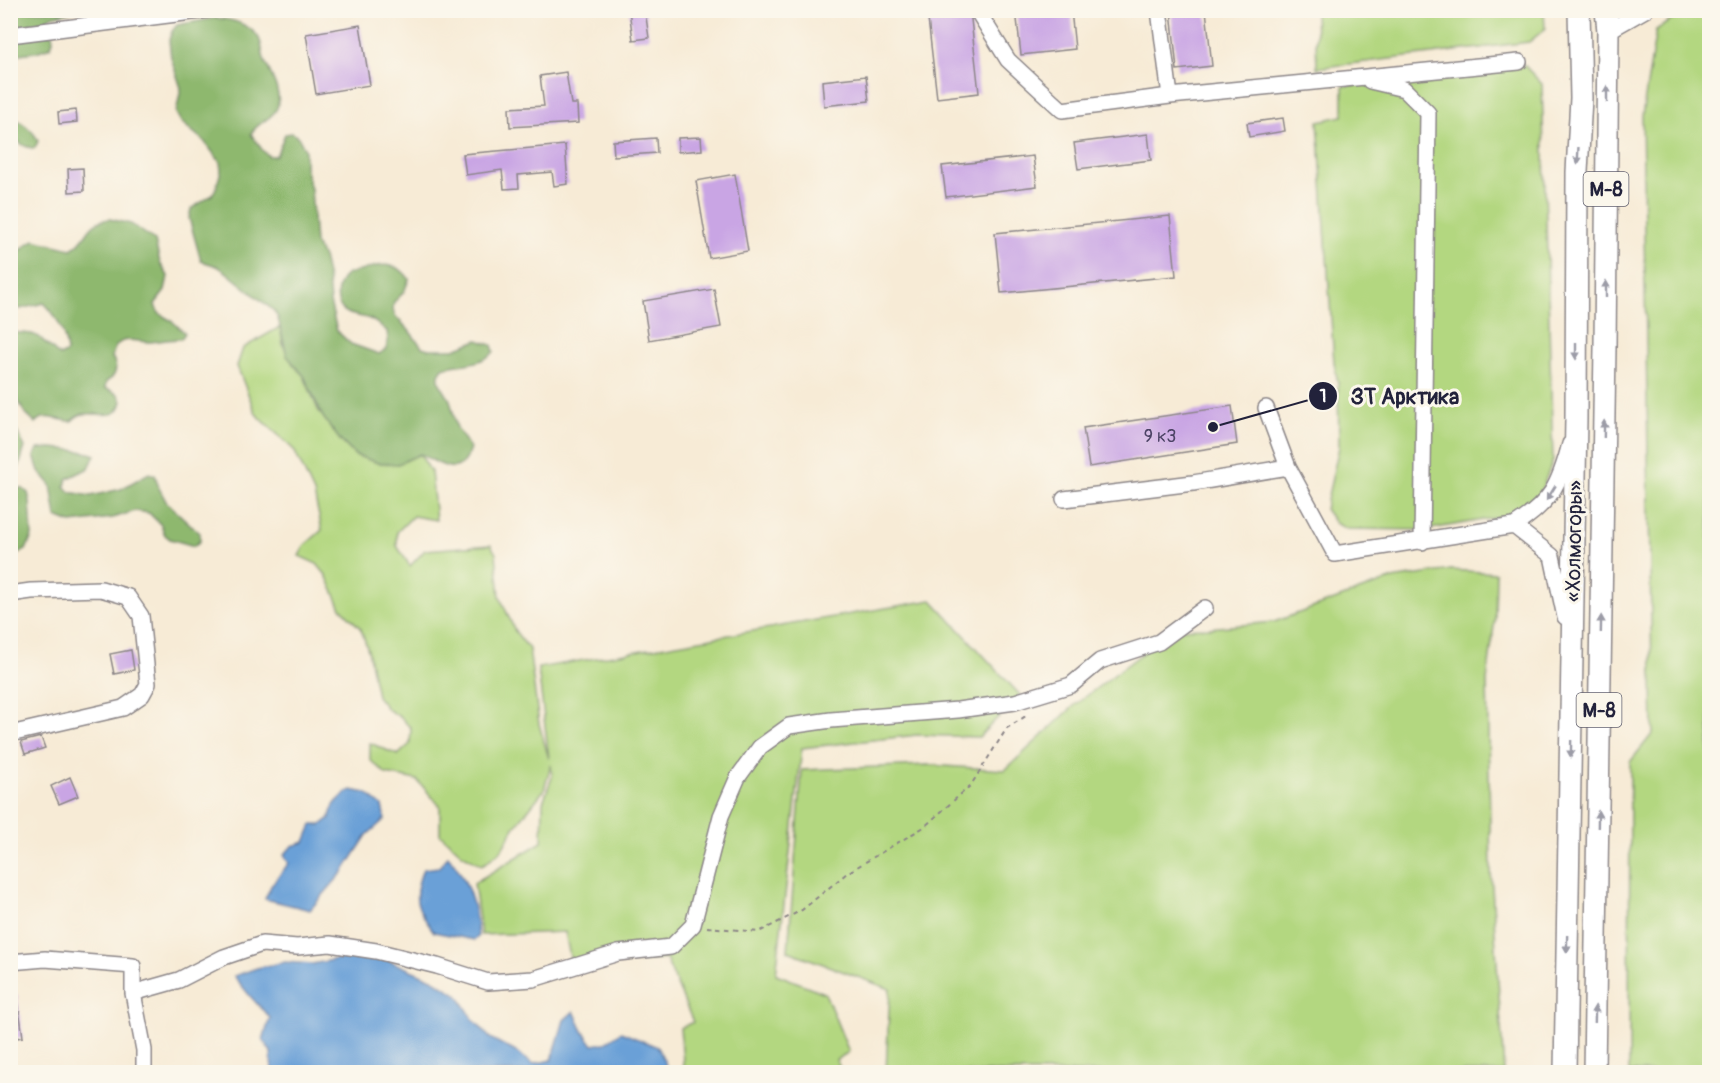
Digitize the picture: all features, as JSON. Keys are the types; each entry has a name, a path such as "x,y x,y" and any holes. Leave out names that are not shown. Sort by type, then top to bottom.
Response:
{"highway":[{"name":"«Холмогоры»","path":"1565,1072 1576,418 1577,172 1581,98 1579,10"},
{"name":"«Холмогоры»","path":"1594,1072 1605,371 1607,20"}],"street":[{"path":"10,35 208,10"},
{"path":"980,10 980,15 1008,60 1062,110 1170,96 1519,62"},
{"path":"1158,10 1170,96"},
{"path":"1607,20 1645,10"},
{"path":"1356,78 1404,89 1428,113 1422,542"},
{"path":"1266,408 1288,467 1335,554 1514,526 1533,514 1552,495 1564,465 1576,418"},
{"path":"1064,499 1193,483 1288,467"},
{"path":"1514,526 1552,556 1563,601 1572,664"},
{"path":"10,594 31,591 101,589 128,597 141,616 148,684 142,695 123,708 10,734"},
{"path":"133,993 179,980 224,957 262,944 297,947 330,944 376,951 488,982 533,979 618,953 671,947 693,925 721,816 738,777 760,747 789,726 831,720 958,710 1015,702 1071,685 1100,661 1159,642 1204,608"},
{"path":"10,962 45,959 133,966 133,993 144,1050 144,1072"}],"path":[{"path":"693,925 759,932 802,910 847,873 924,827 971,784 1007,728 1035,710"},
{"path":"10,1061 26,1072"}],"green space":[{"path":"1687,10 1710,11 1709,1072 1629,1072 1630,762 1653,733 1642,116 1656,30"},
{"path":"11,11 76,11 51,16 46,21 11,29"},
{"path":"1315,11 1544,11 1545,29 1529,42 1317,68"},
{"path":"216,18 237,22 255,33 277,89 278,102 275,112 251,134 269,156 276,156 285,134 292,133 298,137 305,150 305,167 311,189 315,243 323,257 337,331 351,344 379,354 386,349 387,331 372,320 345,312 337,296 340,282 346,275 383,265 400,269 409,279 404,292 394,302 393,309 395,316 422,347 454,349 478,340 492,345 494,352 483,360 443,368 439,374 439,382 450,400 457,428 470,448 461,465 449,467 420,454 398,464 378,463 355,455 340,440 323,417 304,376 287,356 278,318 274,311 226,272 217,266 201,261 189,218 191,209 212,195 216,188 221,171 220,162 204,141 181,122 176,113 181,88 171,58 169,40 177,25"},
{"path":"52,33 51,47 36,52 11,55 11,41"},
{"path":"1525,66 1542,84 1553,460 1539,497 1523,513 1425,530 1347,529 1335,523 1325,509 1339,447 1338,383 1334,363 1318,121 1343,116 1343,86"},
{"path":"11,116 33,133 38,141 35,148 21,144 11,133"},
{"path":"110,219 131,224 155,241 160,263 168,276 165,291 155,304 156,308 159,313 185,333 181,339 151,342 127,340 118,344 112,357 115,371 106,382 105,388 118,394 122,401 119,409 114,413 85,414 72,421 43,418 35,423 26,414 15,393 10,357 11,332 39,337 60,356 67,352 65,338 53,314 44,303 20,309 11,306 11,268 18,253 34,240 71,249 96,223"},
{"path":"280,327 283,345 293,364 304,376 318,410 340,440 355,455 378,463 405,461 420,454 431,472 436,520 413,516 397,532 397,546 410,566 425,550 491,545 496,554 500,597 515,631 529,649 539,724 549,759 538,668 932,600 1020,695 979,737 917,735 802,748 776,974 825,993 849,1052 836,1060 842,1072 684,1072 680,1028 693,1022 666,959 572,967 565,932 481,935 474,883 542,842 543,802 552,777 551,765 544,790 514,828 501,851 482,865 462,854 440,834 440,806 417,780 386,774 370,760 370,743 398,755 410,744 411,728 387,709 377,696 368,650 361,629 341,608 326,575 317,564 299,556 305,545 322,530 314,493 294,450 256,414 237,366 243,348"},
{"path":"11,415 25,447 19,467 11,476"},
{"path":"52,448 95,455 89,468 67,479 65,486 70,492 91,496 121,489 149,473 155,475 167,503 200,533 200,541 194,546 170,539 149,513 135,511 113,518 71,523 56,517 51,485 39,471 34,456 38,449"},
{"path":"22,488 28,493 30,501 32,536 26,550 11,557 11,489"},
{"path":"1451,570 1496,573 1495,618 1487,681 1491,871 1504,1072 886,1072 890,989 788,951 802,770 928,765 1005,770 1076,704 1174,629 1274,622 1392,579"}],"water":[{"path":"351,790 366,793 382,806 385,819 367,835 343,872 310,910 265,899 271,886 289,863 284,855 292,846 305,842 312,825 321,825 330,818 334,805"},
{"path":"448,856 461,874 470,894 478,937 474,940 434,932 419,909 416,896 423,869 439,867"},
{"path":"357,955 385,959 432,979 458,995 473,1019 490,1038 533,1064 552,1060 564,1020 574,1011 583,1031 593,1045 605,1043 621,1032 658,1047 669,1072 272,1072 271,1052 263,1040 270,1018 234,976 285,962 312,964"}],"building":[{"path":"629,10 645,10 649,38 633,40"},
{"path":"927,10 970,10 979,93 937,98"},
{"path":"1016,10 1071,10 1075,49 1021,55"},
{"path":"1171,10 1206,10 1212,66 1177,70"},
{"path":"360,25 370,85 316,94 306,34"},
{"path":"566,72 571,104 577,104 578,123 510,127 509,108 544,106 540,76"},
{"path":"866,76 869,101 824,106 822,81"},
{"path":"76,110 77,122 59,124 58,112"},
{"path":"1283,118 1285,131 1249,137 1247,123"},
{"path":"1148,134 1151,160 1078,169 1074,143"},
{"path":"701,137 702,150 678,152 678,138"},
{"path":"656,138 657,153 614,156 613,141"},
{"path":"565,145 568,184 554,186 552,172 518,175 519,188 504,189 502,170 466,175 463,154"},
{"path":"1033,156 1037,186 946,197 942,166"},
{"path":"83,168 84,191 69,192 68,169"},
{"path":"735,174 748,251 709,258 696,181"},
{"path":"1170,216 1176,276 1001,293 995,233"},
{"path":"714,289 721,327 649,340 643,301"},
{"path":"1232,406 1237,444 1089,467 1083,428"},
{"path":"131,650 134,670 114,674 110,654"},
{"path":"41,737 45,748 25,754 21,742"},
{"path":"70,777 78,796 59,804 51,786"},
{"path":"17,994 23,1037 10,1039 10,995"}],"place":[{"name":"ЗТ Арктика","path":"1213,427"}]}
